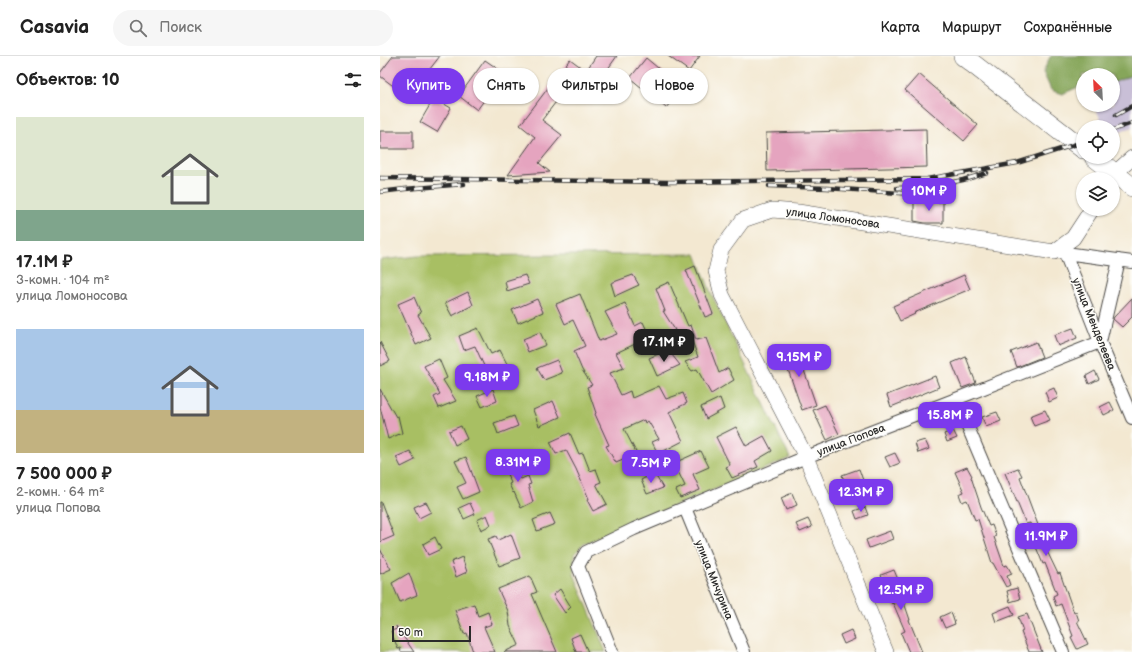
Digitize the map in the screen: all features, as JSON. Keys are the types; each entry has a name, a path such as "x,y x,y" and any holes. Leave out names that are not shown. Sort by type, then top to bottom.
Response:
{"main road":[{"path":"963,56 1076,143"},
{"path":"1101,164 1109,172"},
{"path":"1120,180 1132,186"}],"street":[{"path":"1117,172 1132,158"},
{"name":"улица Ломоносова","path":"886,652 806,457 722,295 716,271 721,250 743,220 772,210 798,212 1059,252"},
{"path":"1059,252 1073,238 1087,216"},
{"path":"1059,252 1132,262"},
{"name":"улица Менделеева","path":"1059,252 1100,342 1132,418"},
{"path":"1100,342 1119,260"},
{"name":"улица Попова","path":"612,652 578,566 586,552 634,529 806,457 1100,342"},
{"path":"956,399 1063,652"},
{"name":"улица Мичурина","path":"685,508 744,652"}],"shaded area":[{"path":"1070,56 1132,56 1132,127 1120,133 1120,120 1101,120 1097,112 1120,112 1120,68 1078,68"}],"green space":[{"path":"1132,56 1132,75 1120,80 1120,68 1076,68 1076,88 1062,94 1051,90 1043,72 1050,57"},
{"path":"696,254 711,293 790,458 585,543 574,554 574,574 606,652 380,652 380,260 418,256"}],"building":[{"path":"393,56 440,56 431,68 392,68 392,85 380,76 380,73"},
{"path":"596,56 617,56 609,68 588,68"},
{"path":"668,56 700,56 691,68 685,68"},
{"path":"646,58 658,68 640,68 640,86 632,80 632,76"},
{"path":"570,59 582,68 563,68"},
{"path":"485,60 497,68 479,68"},
{"path":"919,74 978,125 964,141 905,90"},
{"path":"473,77 473,104 481,104 477,110 465,101 465,88"},
{"path":"547,89 547,104 554,104 542,120 562,135 539,163 550,172 508,175 535,137 520,125 536,104 539,104 539,100"},
{"path":"430,104 444,104 451,108 437,132 420,122"},
{"path":"661,104 669,104 666,108"},
{"path":"926,129 927,167 767,171 766,133"},
{"path":"380,131 413,131 413,149 380,149"},
{"path":"914,202 943,202 943,223 925,223 914,221"},
{"path":"695,266 713,314 705,317 686,270"},
{"path":"525,275 529,284 507,291 505,281"},
{"path":"633,275 639,285 615,296 611,283"},
{"path":"964,275 970,289 914,313 915,314 900,321 893,306"},
{"path":"669,282 688,326 691,325 696,340 706,338 719,373 728,368 734,380 711,394 697,369 692,371 685,362 698,357 692,341 677,346 673,331 675,330 663,311 665,311 656,288"},
{"path":"468,292 473,305 452,316 445,303"},
{"path":"580,294 599,341 617,334 605,312 625,303 635,326 643,322 650,337 616,353 624,368 610,373 621,395 630,391 632,398 659,386 666,399 683,393 687,403 669,412 683,441 658,454 652,442 659,439 648,421 645,423 644,420 624,429 637,454 616,463 606,446 609,445 595,414 596,413 587,387 592,385 582,370 574,351 585,346 573,320 565,324 556,304"},
{"path":"414,297 421,313 418,315 431,338 416,345 398,304"},
{"path":"1132,298 1132,317 1122,327 1113,319"},
{"path":"537,299 543,312 518,323 512,310"},
{"path":"478,328 491,354 500,350 509,368 489,377 475,346 464,350 459,336"},
{"path":"1073,328 1077,338 1058,346 1054,335"},
{"path":"540,332 546,345 528,352 523,339"},
{"path":"380,342 390,361 380,366"},
{"path":"1036,342 1042,357 1017,367 1011,352"},
{"path":"796,347 816,405 802,410 782,352"},
{"path":"668,350 680,365 657,376 649,358"},
{"path":"966,357 976,383 962,388 952,363"},
{"path":"439,359 447,378 443,380 456,401 439,408 434,397 440,394 424,366"},
{"path":"557,360 562,373 544,380 537,368"},
{"path":"1095,371 1099,379 1089,384 1086,376"},
{"path":"935,376 939,387 891,407 887,395"},
{"path":"1054,388 1058,398 1049,402 1045,392"},
{"path":"380,389 396,417 398,416 402,433 388,439 380,407"},
{"path":"493,389 497,401 482,407 477,396"},
{"path":"720,398 724,409 706,419 701,407"},
{"path":"553,401 560,417 539,426 533,410"},
{"path":"1110,402 1114,410 1104,415 1100,407"},
{"path":"825,405 839,434 827,440 813,410"},
{"path":"1045,410 1050,420 1034,426 1030,416"},
{"path":"997,412 1001,421 986,427 982,417"},
{"path":"514,416 518,426 498,434 494,423"},
{"path":"461,426 467,439 455,445 449,431"},
{"path":"736,427 746,446 764,436 772,451 755,461 758,467 732,478 726,467 730,465 716,437"},
{"path":"953,430 957,438 947,442 944,434"},
{"path":"570,433 579,454 583,453 590,471 596,469 601,482 596,484 607,504 593,511 587,500 589,499 576,469 566,450 556,454 550,442"},
{"path":"925,440 929,449 918,453 915,443"},
{"path":"410,451 415,460 401,467 396,457"},
{"path":"701,451 709,467 693,474 700,490 680,498 676,490 685,486 674,463"},
{"path":"895,453 900,463 890,467 885,457"},
{"path":"510,456 521,479 528,476 531,484 528,485 533,502 521,508 509,484 511,483 501,461"},
{"path":"466,457 479,492 463,499 457,487 466,483 455,461"},
{"path":"967,467 972,476 971,477 981,507 989,526 992,525 996,536 994,537 1004,566 1007,565 1012,574 1007,576 1010,585 1006,587 992,563 978,519 975,520 967,500 962,502 959,494 964,492 955,472"},
{"path":"1018,468 1041,533 1042,532 1046,549 1058,574 1060,573 1074,613 1076,612 1079,621 1077,621 1088,644 1077,649 1071,637 1073,636 1061,604 1056,606 1053,596 1057,594 1045,563 1043,564 1036,547 1030,523 1026,524 1005,473"},
{"path":"859,469 865,486 848,492 842,475"},
{"path":"654,473 663,488 647,494 641,480"},
{"path":"792,493 797,505 786,510 781,498"},
{"path":"380,502 394,536 380,542"},
{"path":"426,502 431,512 419,518 414,507"},
{"path":"470,503 475,514 464,519 459,508"},
{"path":"865,507 868,515 857,519 854,511"},
{"path":"550,513 555,524 537,531 533,520"},
{"path":"487,515 491,525 481,530 477,520"},
{"path":"808,519 812,527 800,532 796,524"},
{"path":"890,531 893,539 869,548 866,540"},
{"path":"511,534 520,558 499,566 488,539 496,536 498,540"},
{"path":"435,537 441,549 428,555 423,544"},
{"path":"380,549 391,569 380,574"},
{"path":"462,557 467,572 456,577 451,562"},
{"path":"894,570 899,582 897,582 909,620 922,652 909,652 901,633 905,631 893,603 892,604 881,575"},
{"path":"409,573 417,595 400,602 392,583"},
{"path":"530,576 537,592 532,594 557,652 504,652 519,645 510,626 508,611 498,589"},
{"path":"1017,588 1020,599 1010,602 1007,591"},
{"path":"560,589 571,607 565,613 553,595"},
{"path":"474,604 478,616 488,612 492,624 484,627 495,652 473,652 467,633 464,634 455,610"},
{"path":"1010,606 1014,615 996,622 993,613"},
{"path":"951,612 955,624 945,628 940,617"},
{"path":"1027,614 1042,652 1029,652 1021,632 1023,631 1018,617"},
{"path":"396,626 414,652 401,652 400,648 398,649 391,631 397,629"},
{"path":"851,630 855,639 844,644 840,635"},
{"path":"580,634 588,652 576,652 571,638"}],"railway":[{"path":"1116,115 1132,106"},
{"path":"1120,127 1132,123"},
{"path":"380,178 669,182 927,179 1017,163 1076,144"},
{"path":"897,188 928,187 963,180 987,173"},
{"path":"380,192 464,184"},
{"path":"769,186 827,188 943,196"}]}
